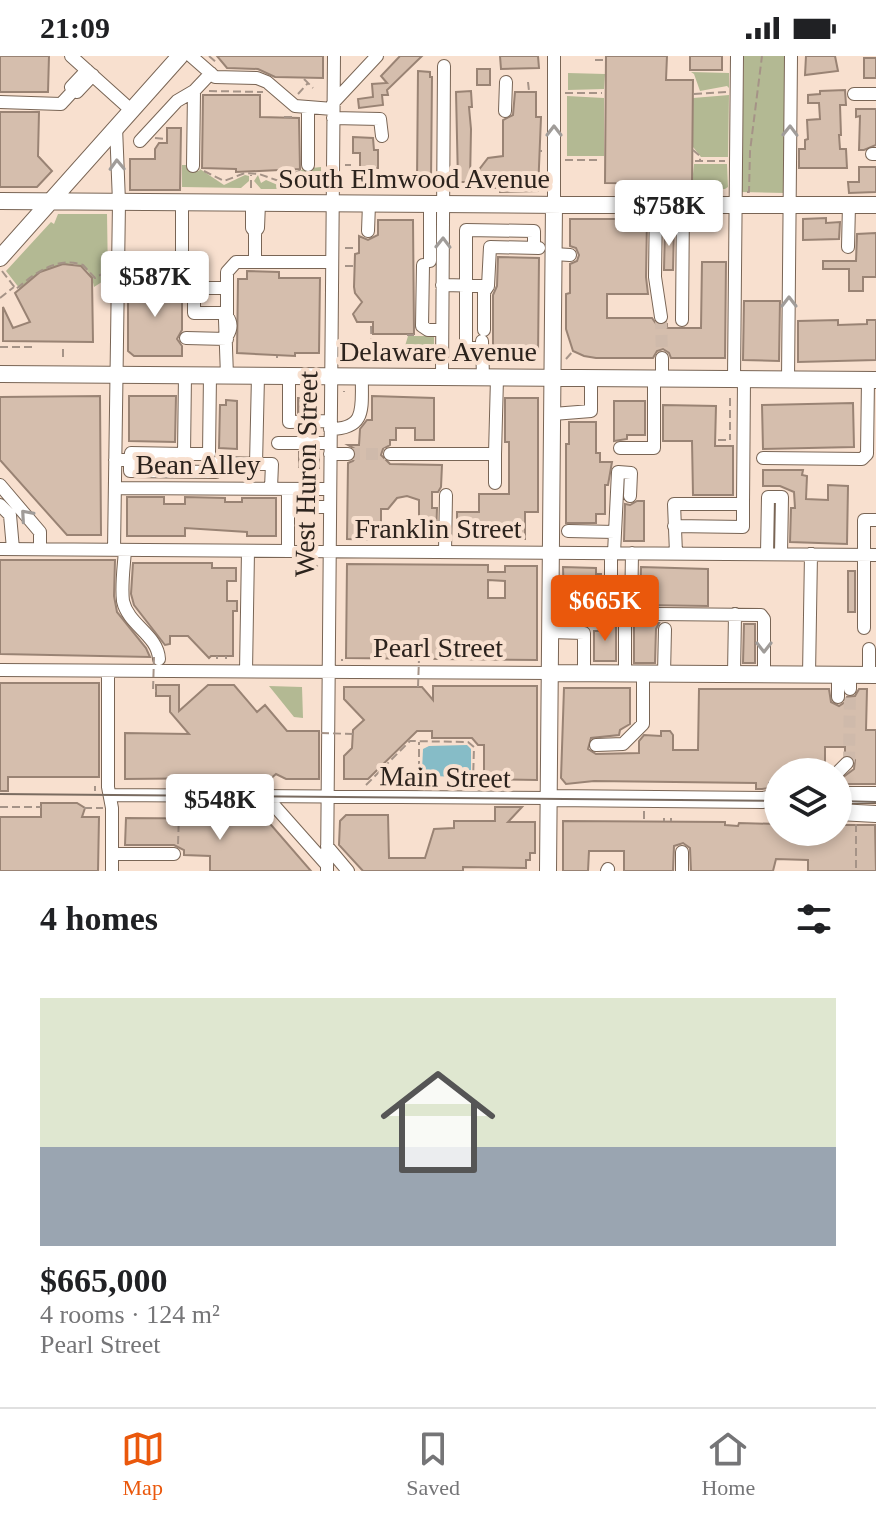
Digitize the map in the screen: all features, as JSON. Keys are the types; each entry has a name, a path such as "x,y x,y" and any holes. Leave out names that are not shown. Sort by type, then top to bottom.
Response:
{"main road":[{"path":"1,264 50,202 180,56"},
{"name":"South Elmwood Avenue","path":"0,201 182,203 254,199 333,204 554,205 626,212 656,205 876,205"},
{"path":"548,871 553,378 559,252 554,205"},
{"name":"Delaware Avenue","path":"0,374 872,380"},
{"name":"Pearl Street","path":"551,673 809,675 846,680 872,675"},
{"path":"852,795 876,795"},
{"name":"Main Street","path":"549,800 764,802"},
{"name":"Main Street","path":"549,800 644,813 764,803"},
{"path":"852,813 876,814"}],"street":[{"path":"71,56 131,110"},
{"path":"191,56 217,71"},
{"path":"200,56 217,71"},
{"name":"West Huron Street","path":"327,868 334,56"},
{"path":"333,110 377,56"},
{"path":"554,56 554,205"},
{"path":"674,526 743,527 735,205 737,56"},
{"path":"788,380 791,56"},
{"path":"442,330 428,330 422,326 426,263 436,204 444,66"},
{"path":"140,141 177,101 197,91 217,71"},
{"path":"217,71 215,77 263,79 295,106 380,119 382,136"},
{"path":"5,102 61,104 73,91 77,92 90,73"},
{"path":"505,111 506,82"},
{"path":"196,167 197,91"},
{"path":"854,94 876,94"},
{"path":"306,167 308,109"},
{"path":"116,127 119,202 115,488 119,550 123,603 159,648 156,658"},
{"path":"254,199 258,228 255,232 255,262"},
{"path":"182,203 182,272"},
{"path":"368,231 369,204"},
{"path":"436,204 442,285 442,377"},
{"path":"656,205 655,277 661,317"},
{"path":"682,320 683,205"},
{"path":"848,247 849,205"},
{"path":"483,340 466,347 466,230 534,231 534,248"},
{"path":"490,231 483,340 490,378 495,483"},
{"path":"490,247 559,252"},
{"path":"227,376 230,320 227,314 227,272 230,266 236,262 332,262"},
{"path":"442,285 488,286"},
{"path":"227,288 194,288 194,313 227,314"},
{"path":"186,338 227,338"},
{"path":"620,448 654,448 662,358"},
{"path":"184,454 185,375"},
{"path":"210,375 212,459 216,472 130,471 131,453 184,454 212,459 272,464 271,488"},
{"path":"256,464 258,376"},
{"path":"289,376 289,422 348,429 356,424 361,413 362,377"},
{"path":"553,414 596,410 591,378"},
{"path":"763,458 862,459 867,454 872,380"},
{"path":"278,443 330,448 348,454"},
{"path":"390,454 495,454"},
{"path":"115,460 130,460"},
{"path":"611,614 618,472 631,473 630,496"},
{"path":"0,485 40,532 40,549"},
{"name":"Bean Alley","path":"115,488 330,489"},
{"path":"288,489 288,551"},
{"path":"445,552 446,495"},
{"path":"767,554 768,497 782,497 781,554"},
{"path":"676,553 674,504 743,504"},
{"path":"0,505 10,515 7,549"},
{"path":"288,507 330,507"},
{"path":"864,628 870,555 864,520 876,520"},
{"path":"568,531 615,532"},
{"name":"Franklin Street","path":"7,549 445,552 476,559 552,553 870,555"},
{"path":"246,671 248,551"},
{"path":"625,674 632,553"},
{"path":"809,675 811,554"},
{"path":"551,613 755,614 764,619 764,675"},
{"path":"734,674 735,614"},
{"path":"584,674 584,633 590,626 590,619"},
{"path":"664,674 665,629"},
{"path":"551,632 584,633"},
{"path":"869,649 872,675"},
{"name":"Pearl Street","path":"0,670 551,673"},
{"path":"108,671 112,871"},
{"path":"596,745 623,744 643,724 643,674"},
{"path":"838,697 846,680"},
{"name":"Main Street","path":"111,801 271,802 327,798"},
{"name":"Main Street","path":"111,801 327,798 549,800"},
{"path":"271,802 327,868"},
{"path":"327,846 348,871"},
{"path":"682,852 682,871"},
{"path":"112,854 176,854"}],"path":[{"path":"209,56 217,71"},
{"path":"749,192 750,151 762,56"},
{"path":"595,60 605,60"},
{"path":"304,79 313,88"},
{"path":"528,82 529,91"},
{"path":"294,98 308,83"},
{"path":"197,91 265,92"},
{"path":"694,94 731,91"},
{"path":"565,93 602,93"},
{"path":"156,139 166,139"},
{"path":"693,150 700,160"},
{"path":"565,160 599,160"},
{"path":"695,161 730,161"},
{"path":"345,165 351,165"},
{"path":"196,167 224,181 251,174 279,181 306,167"},
{"path":"251,174 254,199"},
{"path":"647,184 647,190"},
{"path":"345,248 356,248"},
{"path":"0,298 45,268 62,263 83,265 95,278 111,270"},
{"path":"1,264 14,287"},
{"path":"345,266 354,266"},
{"path":"363,331 371,328 372,360"},
{"path":"407,335 419,335"},
{"path":"63,346 63,357"},
{"path":"0,347 32,347"},
{"path":"568,356 573,351"},
{"path":"730,398 730,440"},
{"path":"718,440 736,440"},
{"path":"312,571 320,563"},
{"path":"156,658 153,691 156,691"},
{"path":"418,687 419,659"},
{"path":"321,733 353,734"},
{"path":"366,785 410,741 468,742 474,747 473,781"},
{"path":"419,742 419,781"},
{"path":"95,786 95,791"},
{"path":"84,808 111,801"},
{"path":"0,807 41,807"},
{"path":"176,854 179,814"},
{"path":"213,814 213,819"},
{"path":"856,817 856,871"}],"green space":[{"path":"744,56 786,56 785,193 741,192"},
{"path":"691,72 729,73 729,88 700,91"},
{"path":"568,73 605,74 604,89 568,90"},
{"path":"729,95 728,157 701,157 693,147 693,98"},
{"path":"567,96 604,98 604,156 567,156"},
{"path":"694,164 727,164 728,187 669,189 669,184 692,184"},
{"path":"182,165 190,165 190,171 200,169 224,185 245,175 249,176 249,181 241,188 182,187"},
{"path":"321,167 319,189 261,189 254,181 258,175 261,183 266,180 280,186 303,169"},
{"path":"58,214 107,214 108,278 94,287 90,274 82,266 61,265 38,275 20,289 6,271 51,222 54,224"},
{"path":"408,336 434,336 434,357 375,356 375,339 384,347 395,350 405,346"},
{"path":"269,686 302,687 303,718 294,717"}],"water":[{"path":"467,745 471,749 471,772 467,777 427,776 422,771 423,749 429,746"}],"building":[{"path":"0,56 49,56 48,92 0,92"},
{"path":"217,56 323,56 323,78 275,77 258,69 227,68"},
{"path":"400,56 422,56 387,90 388,95 382,95 383,105 359,108 358,99 373,97 372,84 387,83 381,76"},
{"path":"500,56 538,56 539,68 501,69"},
{"path":"606,56 667,56 666,80 693,80 692,184 605,183"},
{"path":"690,56 722,56 722,70 690,70"},
{"path":"806,56 835,56 838,71 805,75"},
{"path":"864,58 876,58 876,78 864,78"},
{"path":"477,69 490,69 490,85 477,85"},
{"path":"418,71 430,72 432,77 431,182 417,182"},
{"path":"845,90 846,105 840,105 839,135 840,149 846,149 847,168 799,168 799,149 805,149 805,140 808,139 807,120 820,119 819,103 808,103 808,95"},
{"path":"471,91 470,182 458,182 456,92"},
{"path":"515,92 536,92 536,117 541,117 538,191 500,192 500,188 486,188 486,179 478,171 488,158 503,156 503,120 513,115"},
{"path":"203,95 260,95 260,117 299,118 300,169 236,172 236,169 202,168"},
{"path":"856,109 876,109 876,145 864,150 859,150 860,116 856,117"},
{"path":"0,112 39,112 38,156 52,171 37,187 0,187"},
{"path":"167,128 181,128 180,190 130,190 130,159 155,159 155,149 159,143 167,143"},
{"path":"353,137 373,138 374,150 378,150 378,168 373,168 373,181 353,181 353,167 360,167 360,153 353,153"},
{"path":"859,167 876,167 876,192 849,193 848,182 859,182"},
{"path":"826,218 826,223 840,222 839,239 803,240 803,219"},
{"path":"570,219 616,219 619,226 625,228 632,225 634,219 647,219 648,294 607,294 607,318 652,318 657,325 667,324 667,328 701,328 702,262 726,262 725,358 671,358 663,349 657,351 653,358 596,358 573,351 566,329 566,294 570,293 570,264 577,261 579,255 576,248 570,246"},
{"path":"378,220 413,220 414,334 373,334 373,322 357,322 353,314 362,302 354,287 359,236 368,240 378,235"},
{"path":"665,227 674,227 673,270 664,270"},
{"path":"876,233 876,277 863,277 863,291 849,291 849,269 823,269 823,261 856,261 857,234"},
{"path":"498,257 539,258 538,358 493,357 493,295 497,286"},
{"path":"63,264 81,266 92,278 93,342 3,341 3,307 13,328 30,322 15,293 40,272"},
{"path":"247,271 279,272 279,278 320,278 319,353 295,353 295,356 237,353 238,279 247,279"},
{"path":"128,283 182,283 182,330 177,339 182,346 182,356 134,356 128,351"},
{"path":"744,301 780,301 779,361 743,360"},
{"path":"838,320 838,325 867,324 867,320 876,320 876,360 798,362 798,321"},
{"path":"100,396 101,535 67,535 0,460 0,397"},
{"path":"129,396 176,396 175,442 129,441"},
{"path":"372,396 434,398 434,440 415,440 415,428 396,428 396,440 390,440 390,445 383,449 381,455 390,464 442,465 441,487 438,492 432,492 432,508 437,508 436,539 419,538 419,500 407,496 397,498 388,509 381,509 381,540 347,539 348,463 357,455 355,449 348,445 359,445 360,429 367,420 372,420"},
{"path":"298,398 318,398 318,412 298,413"},
{"path":"505,398 538,398 538,512 525,512 525,539 457,538 457,512 479,512 479,494 509,494"},
{"path":"226,400 237,401 237,449 219,448 220,405 226,405"},
{"path":"614,401 645,401 645,435 627,435 627,439 614,441"},
{"path":"853,403 854,447 763,449 762,405"},
{"path":"663,405 716,406 715,446 733,446 733,495 693,495 692,441 663,441"},
{"path":"569,422 596,422 596,453 600,453 600,462 612,462 608,485 605,485 605,514 596,514 596,523 566,523"},
{"path":"299,452 319,452 319,468 299,467"},
{"path":"763,470 803,470 802,475 807,476 806,499 828,500 828,485 848,486 847,544 790,542 794,492 780,486 763,486"},
{"path":"127,497 164,497 164,504 185,504 185,497 225,498 225,502 242,502 242,498 276,498 276,536 247,536 247,532 185,528 185,536 127,536"},
{"path":"644,501 644,541 624,541 625,504"},
{"path":"0,560 115,560 117,612 150,657 0,654"},
{"path":"133,563 212,563 212,568 236,568 236,581 227,581 227,601 237,601 237,611 233,611 233,656 209,658 188,636 170,636 170,644 165,645 134,605 131,594"},
{"path":"347,564 488,565 488,572 505,572 505,566 537,566 537,660 346,658","holes":["488,580 505,581 505,598 488,598"]},
{"path":"563,567 596,568 596,574 601,574 601,604 564,604"},
{"path":"641,567 708,569 708,606 640,605"},
{"path":"848,571 855,571 855,612 848,612"},
{"path":"600,622 616,623 616,661 594,661 594,631 600,631"},
{"path":"634,623 659,623 655,663 634,663"},
{"path":"744,624 755,624 755,663 743,663"},
{"path":"0,683 99,683 99,777 8,777 8,791 0,791"},
{"path":"156,685 179,685 179,711 208,685 234,685 257,712 265,705 287,731 319,731 319,779 286,779 276,774 261,787 255,783 236,786 229,778 125,779 125,733 189,734 170,712 170,696 156,696"},
{"path":"433,686 537,686 537,780 484,779 484,745 478,745 472,738 432,738 432,731 417,731 368,779 344,779 344,756 352,748 353,730 364,720 344,699 344,687 422,687 433,700"},
{"path":"564,688 630,688 630,724 620,730 619,735 591,738 588,749 596,754 639,753 639,741 644,735 661,736 661,731 670,731 673,735 673,750 698,750 699,689 829,689 831,702 839,706 847,697 855,696 859,689 867,689 866,730 876,730 876,784 852,784 855,760 845,754 845,747 825,747 825,758 764,758 762,789 756,789 756,783 594,781 566,784 561,778"},
{"path":"41,803 77,803 85,808 82,817 99,817 98,871 0,871 0,817 41,817"},
{"path":"495,807 522,807 508,822 535,822 535,853 530,853 526,868 363,871 339,845 340,821 346,815 388,815 389,858 425,858 434,829 454,828 454,821 495,821"},
{"path":"126,818 266,819 311,871 210,871 210,856 184,855 184,850 174,845 125,845"},
{"path":"563,821 725,822 725,825 738,826 739,823 764,824 764,846 852,846 852,825 875,825 876,871 808,871 808,860 776,859 773,871 691,871 690,848 683,843 674,846 673,871 624,871 624,851 589,851 588,871 563,871"}],"tunnel":[{"path":"661,317 662,358"},
{"path":"348,454 390,454"},
{"path":"849,758 850,689"}],"tram line":[{"path":"0,794 764,801"},
{"path":"852,801 876,802"}]}
